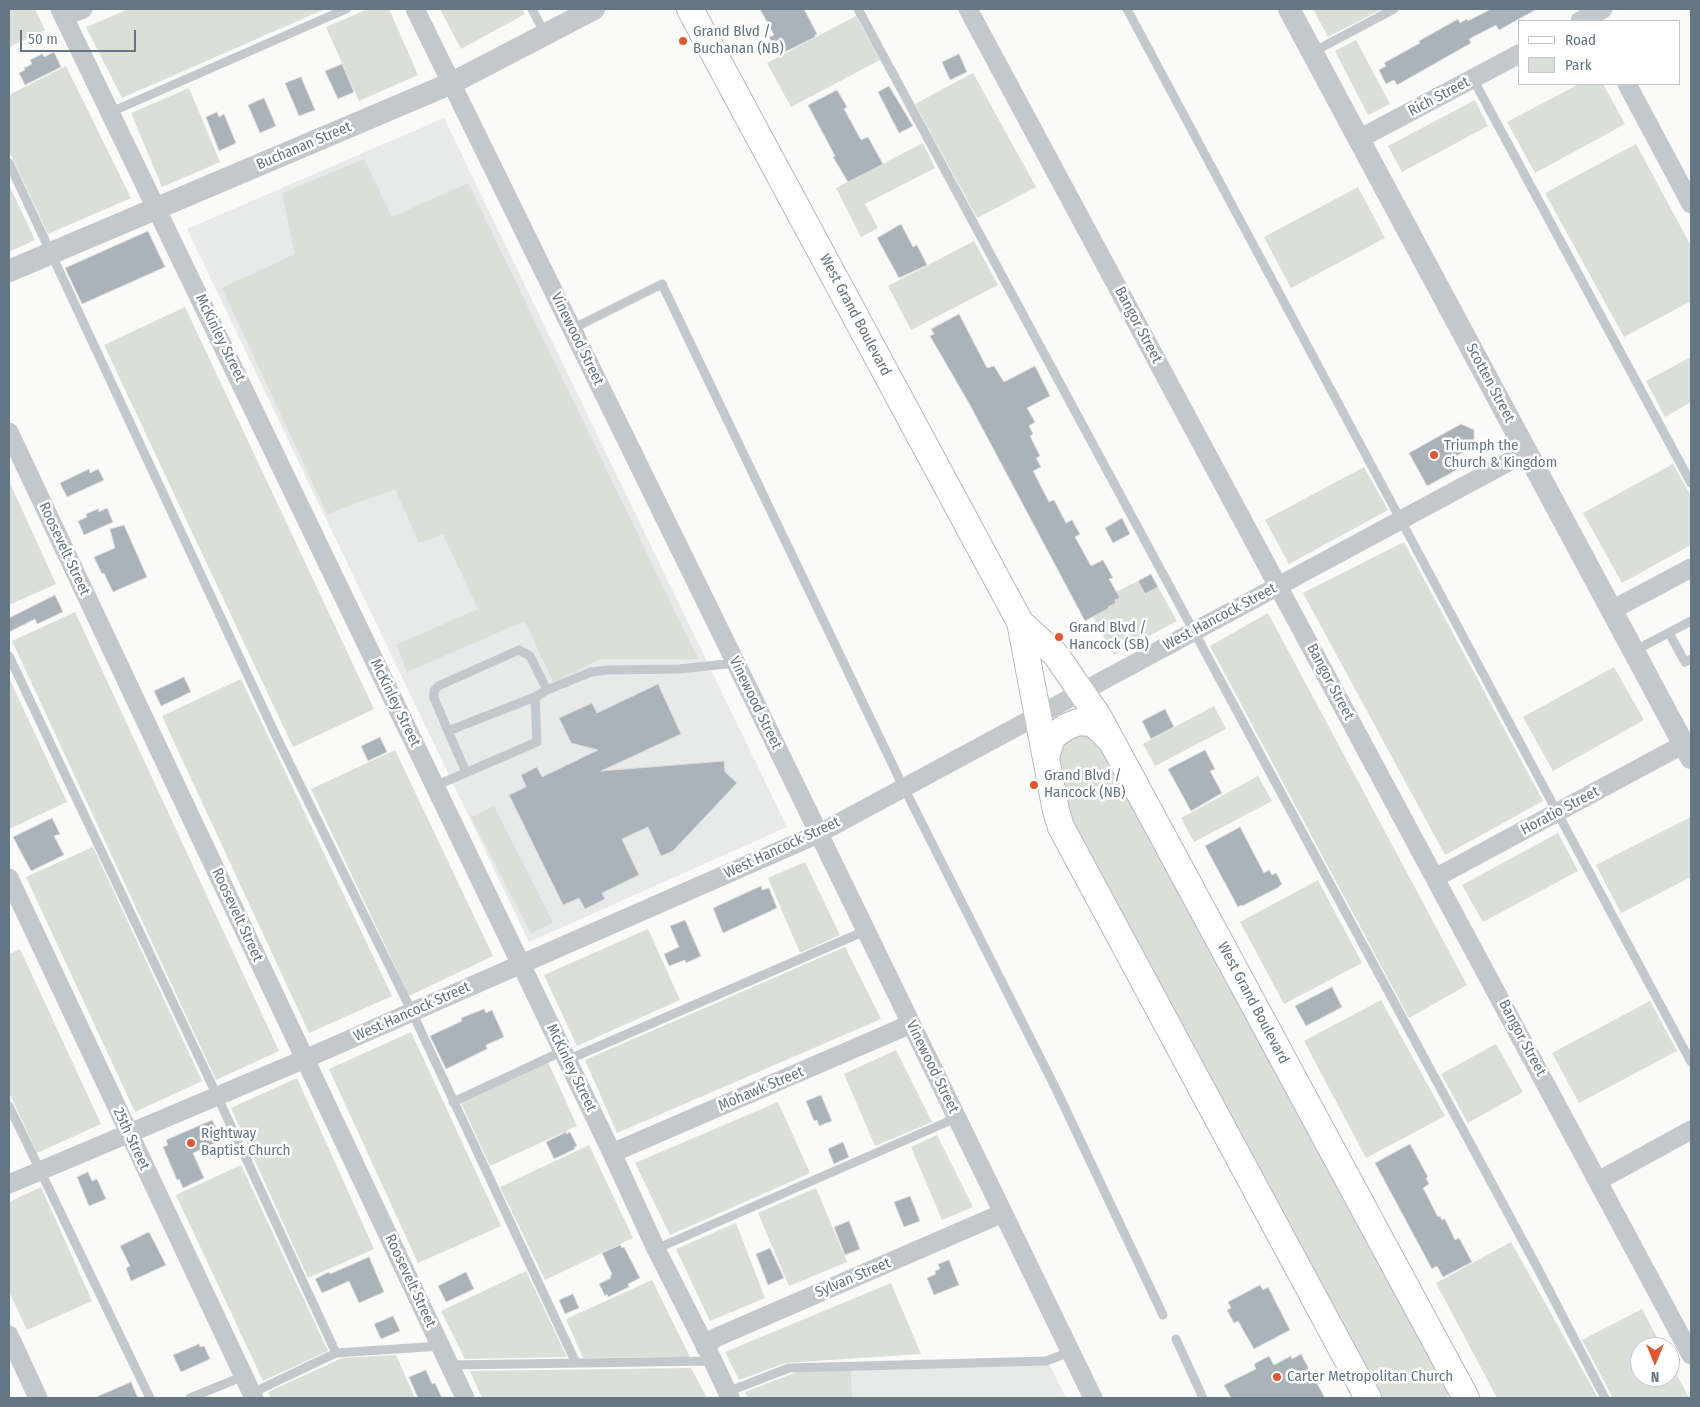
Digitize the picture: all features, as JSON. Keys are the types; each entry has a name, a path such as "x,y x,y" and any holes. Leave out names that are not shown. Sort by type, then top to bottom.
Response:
{"main road":[{"name":"West Grand Boulevard","path":"690,9 1020,622 1056,811 1068,842 1368,1398"},
{"name":"West Grand Boulevard","path":"1020,622 1056,655 1098,716 1466,1398"},
{"path":"1046,758 1052,737 1066,727 1078,722 1090,723 1102,731 1113,744"}],"street":[{"path":"62,13 82,9"},
{"name":"Vinewood Street","path":"415,9 736,663 1093,1398"},
{"name":"Buchanan Street","path":"9,272 452,83 594,9"},
{"name":"Bangor Street","path":"968,9 1598,1181 1689,1346"},
{"name":"Scotten Street","path":"1289,9 1688,751"},
{"name":"McKinley Street","path":"62,13 565,1055 656,1249 729,1395"},
{"name":"Rich Street","path":"1359,139 1518,55"},
{"path":"1627,85 1691,204"},
{"name":"Roosevelt Street","path":"9,432 465,1398"},
{"name":"West Hancock Street","path":"9,1184 305,1059 818,834 1528,452"},
{"path":"1612,610 1691,568"},
{"name":"Horatio Street","path":"1435,878 1557,812 1688,751"},
{"name":"25th Street","path":"9,878 253,1396"},
{"name":"Mohawk Street","path":"612,1153 911,1024"},
{"path":"1598,1181 1691,1130"},
{"name":"Sylvan Street","path":"709,1354 715,1338 1003,1213"},
{"path":"9,1335 38,1398"}],"lane":[{"path":"111,112 346,9"},
{"path":"532,9 545,34"},
{"path":"858,9 1537,1266 1605,1398"},
{"path":"1127,9 1691,1062"},
{"path":"1312,52 1394,9"},
{"path":"1473,79 1691,483"},
{"path":"9,163 277,738 412,1012 576,1363"},
{"path":"572,329 662,284 904,788 1055,1087 1163,1315"},
{"path":"1634,651 1691,621"},
{"path":"1669,633 1686,662 1691,659"},
{"path":"466,772 434,698 434,691 438,686 519,650 530,656 547,690"},
{"path":"9,656 336,1353"},
{"path":"448,731 535,697 547,690 591,672 679,669 736,663"},
{"path":"435,786 537,742 535,697"},
{"path":"453,1102 865,931"},
{"path":"9,1106 150,1398"},
{"path":"656,1249 956,1118"},
{"path":"1176,1339 1203,1398"},
{"path":"253,1396 336,1353 441,1346"},
{"path":"729,1395 789,1368 1046,1360 1070,1352"},
{"path":"450,1365 576,1363 709,1354"},
{"path":"190,1398 244,1376"}],"shaded area":[{"path":"444,118 787,827 529,942 187,229"},
{"path":"1049,1364 1066,1398 852,1398 851,1370"}],"green space":[{"path":"9,9 35,9 45,30 9,47"},
{"path":"129,9 325,9 122,98 86,27"},
{"path":"368,9 389,9 418,75 359,101 326,27"},
{"path":"440,9 522,9 525,14 461,49"},
{"path":"1313,9 1382,9 1328,37"},
{"path":"856,16 880,60 791,107 767,63"},
{"path":"1356,40 1390,104 1368,115 1335,51"},
{"path":"66,66 131,198 48,234 9,151 9,95"},
{"path":"973,73 1036,187 977,218 915,104"},
{"path":"1577,85 1604,85 1625,124 1535,173 1507,122"},
{"path":"189,88 220,162 162,187 131,113"},
{"path":"1475,100 1488,126 1402,172 1388,146"},
{"path":"923,143 935,168 865,204 878,228 861,237 836,188"},
{"path":"1636,144 1691,246 1691,301 1624,337 1545,193"},
{"path":"364,159 392,217 468,183 698,659 601,659 553,682 525,621 407,672 396,645 478,609 443,534 419,543 395,489 327,514 222,288 295,254 282,193"},
{"path":"9,185 35,240 9,252"},
{"path":"1358,187 1385,238 1291,288 1264,237"},
{"path":"974,241 998,285 911,330 888,286"},
{"path":"185,307 374,709 293,747 104,345"},
{"path":"1691,357 1691,402 1665,417 1646,381"},
{"path":"1673,464 1691,496 1691,545 1622,583 1583,513"},
{"path":"1364,467 1388,510 1289,564 1265,520"},
{"path":"9,481 56,584 9,605"},
{"path":"1404,542 1543,801 1445,855 1303,593"},
{"path":"1138,581 1145,594 1158,587 1177,621 1114,655 1093,617 1116,603 1115,600 1120,598 1116,592"},
{"path":"75,612 279,1051 216,1080 12,641"},
{"path":"1268,613 1467,985 1409,1018 1210,646"},
{"path":"1614,667 1644,720 1553,771 1523,717"},
{"path":"9,678 67,802 9,829"},
{"path":"241,679 392,996 309,1033 162,716"},
{"path":"1214,706 1226,729 1155,766 1143,744"},
{"path":"1098,734 1449,1392 1446,1398 1379,1398 1143,961 1060,797 1055,747 1063,736"},
{"path":"395,750 493,956 409,996 311,789"},
{"path":"1258,776 1272,801 1194,842 1181,818"},
{"path":"494,806 553,922 531,934 471,817"},
{"path":"1691,817 1691,877 1621,913 1596,865"},
{"path":"1558,833 1578,871 1483,922 1462,885"},
{"path":"93,847 202,1081 135,1112 26,877"},
{"path":"805,862 840,935 800,953 768,878"},
{"path":"1318,880 1362,963 1284,1004 1240,922"},
{"path":"648,929 680,1000 577,1046 544,975"},
{"path":"845,947 881,1019 617,1133 585,1060"},
{"path":"20,949 101,1124 37,1153 9,1092 9,954"},
{"path":"1381,1000 1445,1116 1366,1158 1304,1041"},
{"path":"1650,1001 1677,1051 1579,1103 1552,1053"},
{"path":"411,1032 501,1226 418,1263 329,1069"},
{"path":"1496,1044 1523,1092 1468,1123 1441,1074"},
{"path":"896,1050 932,1122 875,1146 844,1074"},
{"path":"548,1062 577,1126 490,1166 461,1103"},
{"path":"297,1078 374,1249 308,1278 231,1108"},
{"path":"778,1102 810,1173 670,1235 635,1163"},
{"path":"937,1135 973,1207 942,1220 911,1147"},
{"path":"589,1145 633,1238 545,1280 500,1187"},
{"path":"241,1165 328,1351 263,1381 176,1195"},
{"path":"41,1187 92,1301 27,1330 9,1291 9,1202"},
{"path":"816,1188 847,1262 789,1286 758,1213"},
{"path":"736,1223 765,1298 710,1321 676,1249"},
{"path":"1511,1242 1598,1398 1497,1398 1436,1283"},
{"path":"526,1271 567,1357 465,1359 441,1311"},
{"path":"652,1280 690,1357 583,1358 566,1319"},
{"path":"891,1283 921,1354 786,1363 739,1380 725,1352"},
{"path":"1642,1309 1657,1337 1630,1337 1630,1387 1680,1387 1680,1380 1689,1398 1613,1398 1582,1340"},
{"path":"396,1355 415,1398 271,1398 268,1392 342,1358"},
{"path":"691,1368 707,1398 482,1398 470,1371"},
{"path":"851,1370 852,1398 748,1398 745,1392 797,1372"}],"building":[{"path":"760,9 804,9 817,34 815,37 779,55 769,37 774,35"},
{"path":"1491,9 1537,9 1499,30 1496,25 1469,39 1471,43 1397,85 1394,80 1386,84 1379,70 1386,66 1384,63 1458,19 1460,23 1467,19 1468,21"},
{"path":"54,52 61,67 25,85 19,73 32,64 30,60 42,54 44,57"},
{"path":"959,54 967,72 950,80 942,62"},
{"path":"342,64 354,92 338,99 325,71"},
{"path":"301,77 315,110 299,116 285,83"},
{"path":"889,86 913,126 899,133 878,92"},
{"path":"837,90 847,107 844,109 861,140 868,137 883,164 848,182 833,157 835,156 808,105"},
{"path":"264,98 276,126 260,133 248,105"},
{"path":"217,112 219,117 224,114 236,143 219,151 206,117"},
{"path":"901,224 913,247 917,245 927,265 899,278 877,238"},
{"path":"148,231 165,267 82,304 65,268"},
{"path":"959,314 987,368 994,366 1004,382 1035,366 1050,396 1027,408 1035,422 1029,426 1033,434 1030,436 1040,456 1036,458 1041,467 1033,471 1049,502 1054,500 1066,523 1072,520 1080,534 1075,537 1091,566 1103,560 1113,578 1109,579 1120,598 1115,600 1116,603 1109,608 1085,621 970,405 930,336 934,334 931,329"},
{"name":"Triumph the Church & Kingdom","path":"1461,424 1474,430 1474,447 1454,457 1460,468 1427,486 1409,453"},
{"path":"89,469 90,473 98,469 104,480 67,497 60,483"},
{"path":"107,508 113,522 84,535 78,521 87,517 86,514 98,509 99,512"},
{"path":"1122,518 1130,534 1113,543 1105,528"},
{"path":"124,525 147,577 113,592 94,557 115,548 110,529"},
{"path":"1151,574 1158,587 1145,594 1138,581"},
{"path":"55,595 63,612 37,624 35,619 9,632 9,618"},
{"path":"184,677 191,692 161,706 154,691"},
{"path":"658,684 681,734 601,771 724,761 725,772 737,783 673,851 661,856 648,827 622,839 639,875 602,893 605,899 585,909 579,898 563,905 509,795 526,787 521,775 537,767 542,777 598,750 571,743 559,718 592,703 597,713"},
{"path":"1165,709 1174,727 1151,739 1142,721"},
{"path":"380,737 387,752 368,761 361,746"},
{"path":"1205,750 1215,769 1210,771 1222,793 1191,811 1168,769"},
{"path":"52,818 60,834 54,836 64,855 31,871 13,837"},
{"path":"1240,827 1264,873 1269,870 1272,875 1276,873 1282,884 1238,907 1205,846"},
{"path":"761,886 762,890 769,888 777,908 723,933 713,908"},
{"path":"685,920 701,956 686,963 685,960 669,966 664,954 679,947 670,926"},
{"path":"1332,987 1342,1007 1306,1026 1295,1006"},
{"path":"484,1009 486,1013 492,1010 504,1037 486,1045 487,1049 446,1069 430,1036 462,1021 461,1018"},
{"path":"821,1095 832,1121 819,1126 817,1120 814,1121 806,1101"},
{"name":"Rightway Baptist Church","path":"212,1120 222,1140 193,1153 204,1178 183,1188 179,1179 177,1180 163,1147 168,1145 166,1140"},
{"path":"566,1132 566,1134 570,1132 577,1146 574,1147 575,1149 554,1159 546,1142"},
{"path":"843,1142 849,1157 834,1164 828,1149"},
{"path":"1410,1144 1428,1177 1426,1178 1429,1184 1423,1188 1438,1217 1440,1216 1442,1220 1445,1219 1455,1240 1459,1238 1472,1262 1443,1277 1437,1266 1432,1269 1375,1163"},
{"path":"88,1172 92,1181 97,1179 106,1199 89,1206 77,1177"},
{"path":"910,1196 920,1221 904,1227 894,1202"},
{"path":"849,1221 860,1249 845,1255 834,1227"},
{"path":"149,1232 166,1265 131,1281 126,1268 130,1266 120,1246"},
{"path":"620,1245 622,1248 624,1247 640,1278 628,1284 629,1287 608,1297 607,1294 605,1296 599,1284 611,1278 612,1274 602,1253"},
{"path":"770,1248 784,1278 768,1285 756,1254"},
{"path":"369,1257 384,1292 359,1303 349,1281 322,1293 315,1279"},
{"path":"949,1260 959,1285 934,1295 927,1278 936,1274 935,1271 940,1269 938,1264"},
{"path":"466,1272 474,1289 446,1302 438,1286"},
{"path":"1260,1285 1263,1290 1268,1287 1290,1330 1254,1349 1238,1321 1234,1323 1227,1310 1231,1308 1228,1302"},
{"path":"573,1294 579,1308 565,1314 559,1300"},
{"path":"393,1316 400,1331 381,1339 374,1324"},
{"path":"199,1344 200,1347 204,1346 210,1359 181,1372 173,1355"},
{"name":"Carter Metropolitan Church","path":"1301,1354 1325,1398 1231,1398 1224,1385 1256,1369 1254,1364 1269,1356 1274,1365 1291,1356 1292,1359"},
{"path":"426,1370 432,1384 435,1383 442,1398 418,1398 409,1377"},
{"path":"131,1382 138,1398 94,1398"}],"place":[{"name":"Grand Blvd / Buchanan (NB)","path":"683,41"},
{"name":"Triumph the Church & Kingdom","path":"1434,455"},
{"name":"Grand Blvd / Hancock (SB)","path":"1059,637"},
{"name":"Grand Blvd / Hancock (NB)","path":"1034,785"},
{"name":"Rightway Baptist Church","path":"191,1143"},
{"name":"Carter Metropolitan Church","path":"1277,1377"}]}
